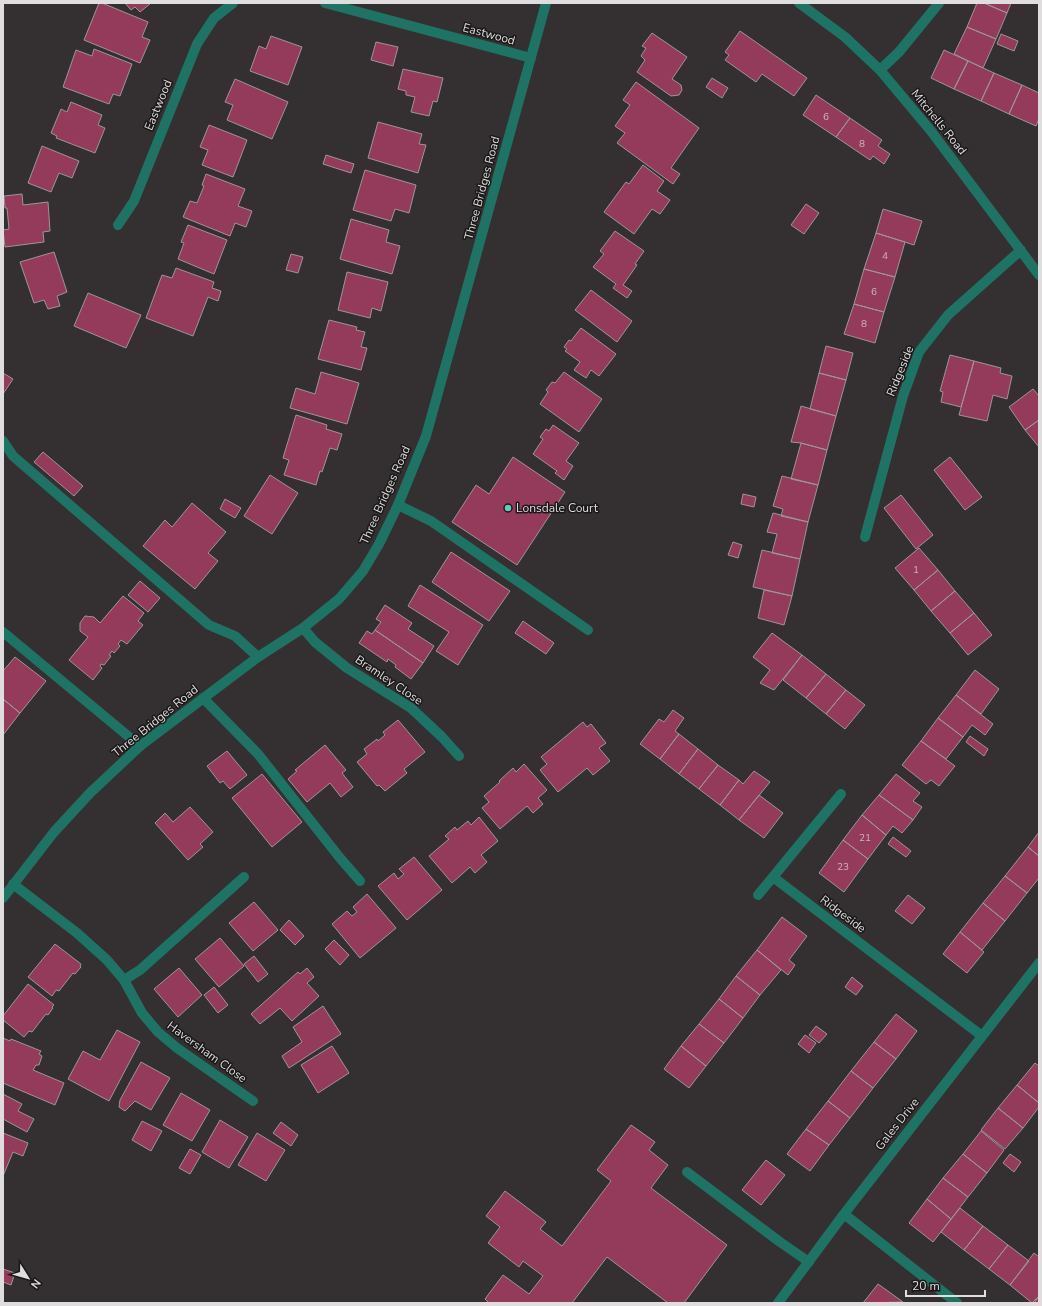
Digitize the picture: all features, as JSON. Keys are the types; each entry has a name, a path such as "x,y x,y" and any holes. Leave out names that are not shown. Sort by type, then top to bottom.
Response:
{"street":[{"name":"Eastwood","path":"118,225 134,201 197,44 214,18 233,3"},
{"name":"Eastwood","path":"325,3 531,58"},
{"name":"Three Bridges Road","path":"3,898 54,832 90,793 140,746 258,658 303,628 339,599 363,571 379,544 398,505 426,436 546,3"},
{"name":"Mitchells Road","path":"799,3 844,37 880,70 931,131 1039,275"},
{"path":"880,70 899,52 939,3"},
{"name":"Ridgeside","path":"865,538 903,396 919,352 948,315 1021,250"},
{"path":"3,441 13,456 209,625 235,636 258,658"},
{"path":"398,505 431,520 588,630"},
{"name":"Bramley Close","path":"303,628 315,642 347,668 411,708 442,737 459,756"},
{"path":"3,632 140,746"},
{"path":"203,698 258,754 360,881"},
{"path":"758,895 841,794"},
{"path":"124,980 140,970 244,877"},
{"name":"Ridgeside","path":"773,877 982,1036"},
{"name":"Haversham Close","path":"13,884 77,933 107,960 124,980 142,1013 158,1032 177,1048 253,1101"},
{"name":"Gales Drive","path":"778,1303 844,1214 1039,963"},
{"path":"687,1172 808,1262"},
{"path":"844,1214 957,1303"}],"building":[{"path":"99,3 148,22 142,37 150,40 140,63 84,40"},
{"path":"125,3 151,3 140,12 135,7 131,10"},
{"path":"977,3 984,3 1007,13 996,39 967,27"},
{"path":"984,3 1011,3 1007,13"},
{"path":"967,27 996,39 983,68 954,54"},
{"path":"740,31 807,78 794,96 762,74 756,82 725,60 729,55 725,52"},
{"path":"652,33 687,57 672,79 681,85 682,90 679,95 671,96 637,72 645,60 641,56 646,48 642,46"},
{"path":"1001,34 1018,41 1014,51 997,44"},
{"path":"271,36 302,47 288,85 250,71 259,46 266,49"},
{"path":"376,42 398,47 393,66 371,60"},
{"path":"94,49 132,64 120,96 113,94 109,104 63,87 76,50 92,56"},
{"path":"944,50 968,61 954,89 931,78"},
{"path":"968,61 994,73 981,101 954,89"},
{"path":"403,69 443,78 437,102 433,101 429,116 411,112 415,97 406,95 406,91 398,89"},
{"path":"994,73 1022,85 1009,114 981,101"},
{"path":"712,78 728,88 722,98 706,87"},
{"path":"235,79 288,102 272,139 227,120 233,105 225,102"},
{"path":"636,82 699,128 671,168 680,174 673,184 617,143 625,133 615,126 630,105 623,100"},
{"path":"1022,85 1039,93 1039,119 1036,126 1009,114"},
{"path":"816,95 850,118 836,137 803,115"},
{"path":"71,102 102,115 98,125 105,128 95,153 56,138 57,136 51,133 61,109 67,112"},
{"path":"850,118 882,140 878,146 890,154 884,164 873,156 870,160 836,137"},
{"path":"378,122 422,134 419,144 426,145 418,173 368,158"},
{"path":"209,125 247,140 233,177 202,165 208,150 200,147"},
{"path":"42,146 79,161 72,178 59,173 51,192 28,183"},
{"path":"326,155 354,164 351,173 323,164"},
{"path":"643,165 664,181 657,191 670,200 660,214 652,209 634,234 604,212 626,182 629,184"},
{"path":"365,170 416,185 409,213 395,209 391,221 353,210"},
{"path":"206,174 245,189 238,206 252,211 246,227 235,223 230,236 183,217 190,201 197,203 204,186 202,185"},
{"path":"22,194 23,205 48,202 50,231 43,232 44,242 5,247 3,230 9,229 4,196"},
{"path":"806,204 819,213 804,234 791,225"},
{"path":"883,209 922,221 914,245 876,233"},
{"path":"351,219 389,230 386,242 400,246 392,274 340,259"},
{"path":"188,225 227,240 214,274 178,259 184,243 181,242"},
{"path":"615,231 644,251 635,264 637,265 623,285 632,291 627,298 613,288 616,284 593,267 604,254 600,251"},
{"path":"876,233 905,242 895,277 864,269"},
{"path":"54,252 67,292 57,296 60,306 48,309 44,300 34,303 20,262"},
{"path":"291,254 303,257 298,273 286,270"},
{"path":"176,268 214,282 212,288 221,291 218,301 208,297 193,336 146,318 162,275 172,278"},
{"path":"864,269 895,277 884,312 854,304"},
{"path":"347,272 388,282 381,311 372,308 370,318 338,310"},
{"path":"591,290 632,321 617,342 575,310"},
{"path":"88,293 141,315 126,348 74,326"},
{"path":"854,304 884,312 875,343 844,334"},
{"path":"329,320 357,327 356,330 365,332 361,347 367,348 361,370 318,359"},
{"path":"581,328 616,354 599,376 591,370 586,378 574,370 580,362 565,351 567,349 564,347 569,340 571,341"},
{"path":"826,346 853,353 846,380 819,373"},
{"path":"950,355 974,361 961,407 941,402 943,392 940,391"},
{"path":"974,361 1001,368 1000,373 1012,376 1007,399 993,395 987,421 959,415"},
{"path":"321,372 359,383 347,424 290,408 296,388 315,394"},
{"path":"564,372 602,399 579,432 540,404 548,392 546,390 552,382 555,383"},
{"path":"3,373 13,379 3,394"},
{"path":"819,373 846,380 836,416 810,409"},
{"path":"1033,389 1039,396 1039,420 1025,430 1009,407"},
{"path":"801,406 836,416 827,450 791,442"},
{"path":"296,415 327,425 326,429 342,434 337,450 330,448 322,472 320,471 316,485 284,475 289,460 283,458"},
{"path":"1039,420 1039,447 1025,430"},
{"path":"553,425 579,443 566,461 573,466 564,480 555,473 557,471 533,454 543,439 540,437 546,429 549,431"},
{"path":"801,443 827,450 818,485 791,479"},
{"path":"43,452 83,486 74,496 34,462"},
{"name":"Lonsdale Court","path":"513,457 565,492 517,565 452,522 476,485 489,494"},
{"path":"950,457 982,497 965,510 934,470"},
{"path":"270,475 298,493 272,534 244,516"},
{"path":"782,476 818,485 808,522 781,516 783,509 773,506"},
{"path":"743,494 756,497 754,507 741,504"},
{"path":"901,495 933,535 916,549 884,508"},
{"path":"225,499 241,508 235,518 220,509"},
{"path":"192,503 226,532 208,553 218,561 195,589 143,546 165,520 172,527"},
{"path":"773,513 808,522 800,559 772,553 777,534 767,532"},
{"path":"733,542 742,545 738,558 728,555"},
{"path":"919,548 938,570 914,590 895,568"},
{"path":"762,550 800,559 792,596 753,587"},
{"path":"451,552 510,591 489,621 432,582"},
{"path":"938,570 955,591 931,611 914,590"},
{"path":"140,581 160,598 148,612 128,595"},
{"path":"420,585 483,625 458,665 436,651 449,632 408,606"},
{"path":"764,590 792,596 784,625 758,618"},
{"path":"955,591 974,613 950,633 931,611"},
{"path":"123,596 144,613 138,621 143,625 127,644 121,640 118,644 120,646 114,653 112,651 109,655 111,656 104,665 101,664 100,666 102,668 93,680 69,660 88,637 80,631 80,623 85,616 94,617 100,623"},
{"path":"385,605 412,623 408,629 434,646 423,663 375,630 381,622 376,619"},
{"path":"974,613 992,635 968,655 950,633"},
{"path":"523,621 554,643 546,654 515,633"},
{"path":"375,630 423,663 411,679 395,667 396,665 388,659 387,662 359,643 367,631 372,634"},
{"path":"772,633 802,655 774,690 760,683 770,670 753,657"},
{"path":"802,655 826,674 806,698 783,680"},
{"path":"15,657 46,681 20,713 3,699 3,671"},
{"path":"975,670 999,689 981,714 956,695"},
{"path":"826,674 846,690 826,714 806,698"},
{"path":"846,690 865,705 845,729 826,714"},
{"path":"956,695 993,724 985,735 972,725 963,737 938,718"},
{"path":"3,699 20,713 3,735"},
{"path":"673,710 684,718 675,731 679,734 660,759 640,744 659,719 664,722"},
{"path":"938,718 963,737 946,759 921,741"},
{"path":"398,720 425,752 404,769 407,773 385,791 379,785 377,786 357,762 367,754 364,749 377,739 378,741 385,735 383,732"},
{"path":"583,722 587,727 591,724 606,743 599,748 610,761 593,775 587,768 558,792 540,770 547,764 541,757"},
{"path":"679,734 698,749 679,774 660,759"},
{"path":"970,736 988,749 984,756 966,742"},
{"path":"921,741 955,766 939,786 931,780 926,784 902,765"},
{"path":"325,745 346,770 342,773 353,787 341,797 330,783 307,802 288,779 297,771 295,770"},
{"path":"698,749 718,765 699,789 679,774"},
{"path":"227,751 247,775 230,789 223,781 220,783 207,766"},
{"path":"524,764 547,790 538,798 543,804 533,813 527,806 500,829 482,808 489,802 484,796 513,768 516,772"},
{"path":"718,765 739,780 720,805 699,789"},
{"path":"754,771 770,782 739,820 720,805 739,780 743,784"},
{"path":"262,774 302,822 272,847 232,798"},
{"path":"896,774 920,793 913,801 922,807 913,820 879,795"},
{"path":"759,795 783,813 764,838 739,820"},
{"path":"879,795 913,820 902,833 893,826 886,835 862,815"},
{"path":"190,807 213,832 200,844 203,847 188,860 155,823 165,813 173,822"},
{"path":"862,815 886,835 868,859 843,840"},
{"path":"479,817 498,841 481,855 487,862 475,873 470,867 452,883 429,856 449,839 445,836 455,827 457,830 468,821 471,825"},
{"path":"1039,832 1039,856 1028,847"},
{"path":"893,837 911,851 906,857 888,844"},
{"path":"843,840 868,859 844,892 819,873"},
{"path":"1028,847 1039,856 1039,878 1027,893 1005,876"},
{"path":"414,857 442,890 407,920 378,886 394,873 398,879 404,874 399,869"},
{"path":"1005,876 1027,893 1005,921 983,903"},
{"path":"367,894 396,928 360,958 332,924 347,911 352,916 357,912 353,907"},
{"path":"908,895 925,908 912,924 895,911"},
{"path":"254,902 278,930 253,951 229,923"},
{"path":"983,903 1005,921 982,950 960,932"},
{"path":"782,917 807,936 789,960 795,965 788,975 757,950"},
{"path":"289,920 304,936 295,945 280,930"},
{"path":"960,932 984,952 967,973 943,954"},
{"path":"220,938 244,966 219,987 195,959"},
{"path":"334,940 349,955 340,965 325,949"},
{"path":"55,944 81,964 81,967 75,974 73,973 59,991 56,990 52,996 28,977"},
{"path":"757,950 781,970 760,995 736,976"},
{"path":"254,956 268,974 258,982 244,964"},
{"path":"179,968 202,995 178,1017 154,989"},
{"path":"307,968 314,977 307,983 319,996 292,1021 280,1008 260,1024 251,1014 298,972 300,974"},
{"path":"736,976 760,995 743,1018 719,999"},
{"path":"852,977 863,986 856,995 845,987"},
{"path":"28,984 54,1005 48,1015 46,1014 32,1032 29,1031 24,1037 3,1020 3,1016"},
{"path":"214,987 228,1005 218,1013 204,995"},
{"path":"719,999 743,1018 724,1043 699,1024"},
{"path":"323,1006 341,1034 289,1068 282,1056 302,1042 293,1027"},
{"path":"896,1014 917,1031 896,1059 874,1042"},
{"path":"699,1024 724,1043 706,1066 681,1046"},
{"path":"816,1026 827,1034 819,1043 809,1035"},
{"path":"117,1030 140,1042 109,1101 68,1079 83,1051 100,1060"},
{"path":"805,1035 816,1043 809,1053 798,1044"},
{"path":"3,1038 10,1041 11,1039 41,1051 39,1054 42,1056 39,1065 36,1065 33,1070 64,1083 55,1105 3,1083"},
{"path":"874,1042 896,1059 873,1088 851,1071"},
{"path":"332,1046 349,1073 318,1093 301,1065"},
{"path":"681,1046 706,1066 689,1088 664,1069"},
{"path":"141,1062 170,1078 151,1110 135,1101 125,1111 119,1107 120,1100"},
{"path":"1035,1063 1039,1066 1039,1103 1017,1085"},
{"path":"851,1071 873,1088 850,1118 828,1101"},
{"path":"1017,1085 1039,1103 1039,1107 1023,1128 998,1108"},
{"path":"181,1093 210,1110 192,1141 163,1125"},
{"path":"3,1094 22,1104 18,1111 34,1119 27,1132 3,1119"},
{"path":"828,1101 850,1118 829,1145 806,1129"},
{"path":"998,1108 1023,1128 1005,1149 981,1130"},
{"path":"220,1120 248,1137 229,1168 202,1152"},
{"path":"142,1121 162,1131 151,1151 132,1140"},
{"path":"281,1122 298,1135 291,1146 273,1133"},
{"path":"631,1125 655,1142 649,1150 668,1165 651,1188 727,1245 684,1303 668,1303 607,1257 572,1303 489,1303 485,1299 503,1275 529,1294 543,1276 523,1261 519,1267 488,1243 500,1227 486,1216 505,1191 546,1222 540,1229 562,1246 611,1181 597,1170"},
{"path":"806,1129 829,1145 810,1171 787,1154"},
{"path":"981,1131 1004,1150 987,1173 963,1154"},
{"path":"3,1133 28,1143 23,1156 13,1152 3,1176"},
{"path":"257,1133 285,1150 266,1181 238,1165"},
{"path":"190,1149 201,1155 190,1174 179,1168"},
{"path":"963,1154 987,1173 968,1197 943,1178"},
{"path":"1010,1154 1021,1162 1014,1172 1003,1163"},
{"path":"766,1160 785,1175 761,1205 742,1190"},
{"path":"943,1178 968,1197 951,1219 927,1199"},
{"path":"927,1199 951,1219 933,1242 909,1223"},
{"path":"960,1208 983,1226 964,1250 941,1232"},
{"path":"983,1226 1008,1245 989,1269 964,1250"},
{"path":"1008,1245 1029,1261 1010,1285 989,1269"},
{"path":"1034,1253 1039,1257 1039,1296 1032,1303 1010,1285"},
{"path":"3,1269 15,1273 11,1285 3,1282"},
{"path":"878,1284 903,1302 863,1303"},
{"path":"1039,1296 1039,1303 1034,1303"}],"place":[{"name":"Lonsdale Court","path":"508,508"}]}
